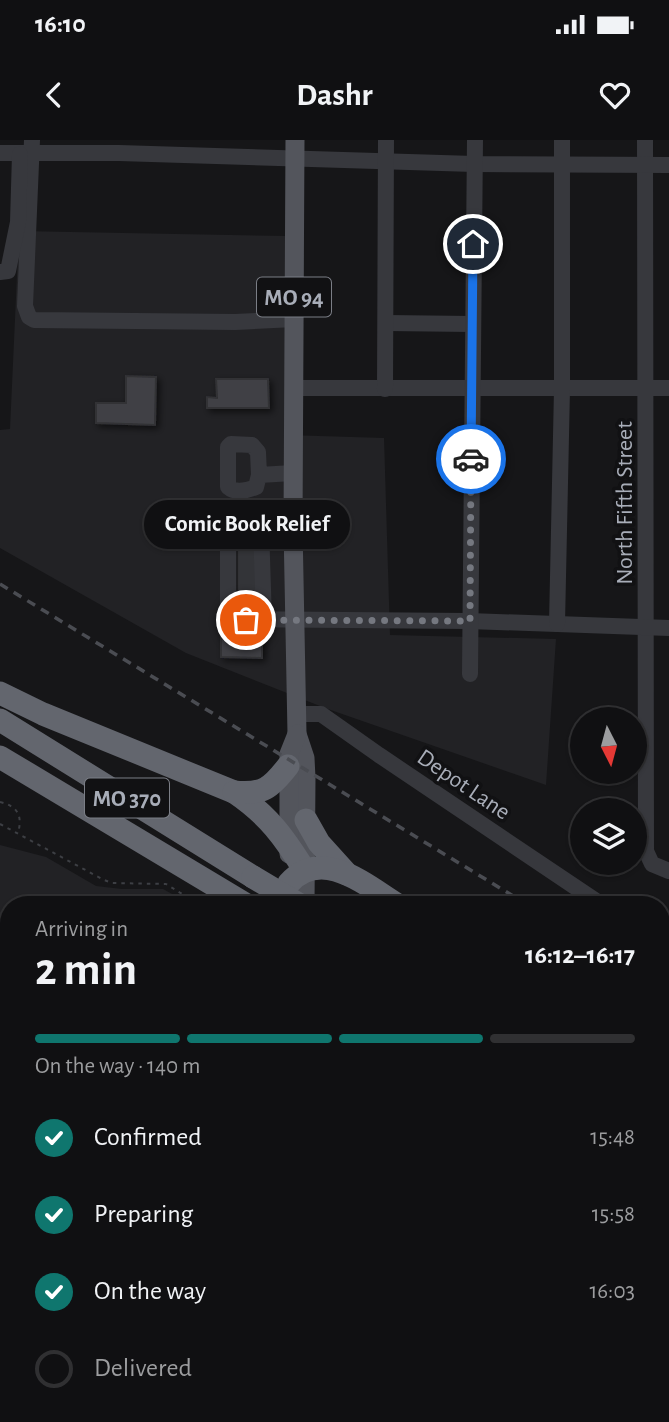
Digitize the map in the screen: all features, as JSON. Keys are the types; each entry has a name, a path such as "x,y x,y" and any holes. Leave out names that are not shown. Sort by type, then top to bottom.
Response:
{"highway":[{"path":"0,693 43,714 234,792 265,816 289,845 294,886 329,868 348,874 383,896"},
{"name":"MO 370","path":"0,720 287,896"},
{"name":"MO 370","path":"0,757 232,896"},
{"path":"234,792 263,790 277,780 288,766"},
{"path":"306,820 319,843 348,874"}],"main road":[{"name":"MO 94","path":"294,886 306,820 305,758 297,734 292,527 295,149"},
{"name":"MO 94","path":"289,845 288,766 289,754 297,734"}],"street":[{"path":"385,389 386,140"},
{"path":"470,674 475,140"},
{"path":"557,624 562,389 562,140"},
{"name":"North Fifth Street","path":"645,140 646,851 652,864 669,871"},
{"path":"0,153 28,149 119,146 207,147 295,149 386,161 561,166 669,165"},
{"path":"0,272 8,271 28,149"},
{"path":"28,149 25,306 29,317 34,320 209,322 294,319"},
{"path":"386,323 472,324"},
{"path":"293,388 669,388"},
{"path":"259,475 293,473"},
{"path":"292,527 228,527 247,578 295,621 470,621 669,628"},
{"path":"247,578 261,527"},
{"name":"Depot Lane","path":"297,714 321,713 589,896"}],"path":[{"path":"0,802 11,805 19,813 18,834"},
{"path":"0,824 104,880 113,883 166,884 185,896"}],"shaded area":[{"path":"19,231 287,236 287,435 384,438 390,635 556,639 546,785 325,708 186,653 0,548 0,430 10,429"},
{"path":"0,845 46,857 96,886 163,889 176,896 0,896"}],"building":[{"path":"126,376 156,377 155,425 96,423 96,403 126,403"},
{"path":"216,379 268,379 269,408 207,408 207,397 217,398"},
{"path":"239,537 251,537 253,609 239,609"},
{"path":"221,636 262,636 262,658 221,657"}],"tunnel":[{"path":"239,547 255,547"},
{"path":"239,558 255,558"},
{"path":"239,572 255,572"},
{"path":"239,583 255,583"},
{"path":"239,606 255,606"}],"railway":[{"path":"0,584 513,896"}],"way so far":[{"path":"246,620 470,621 471,459"}],"place":[{"name":"Comic Book Relief","path":"246,620"}],"route":[{"path":"471,459 473,244"}]}
